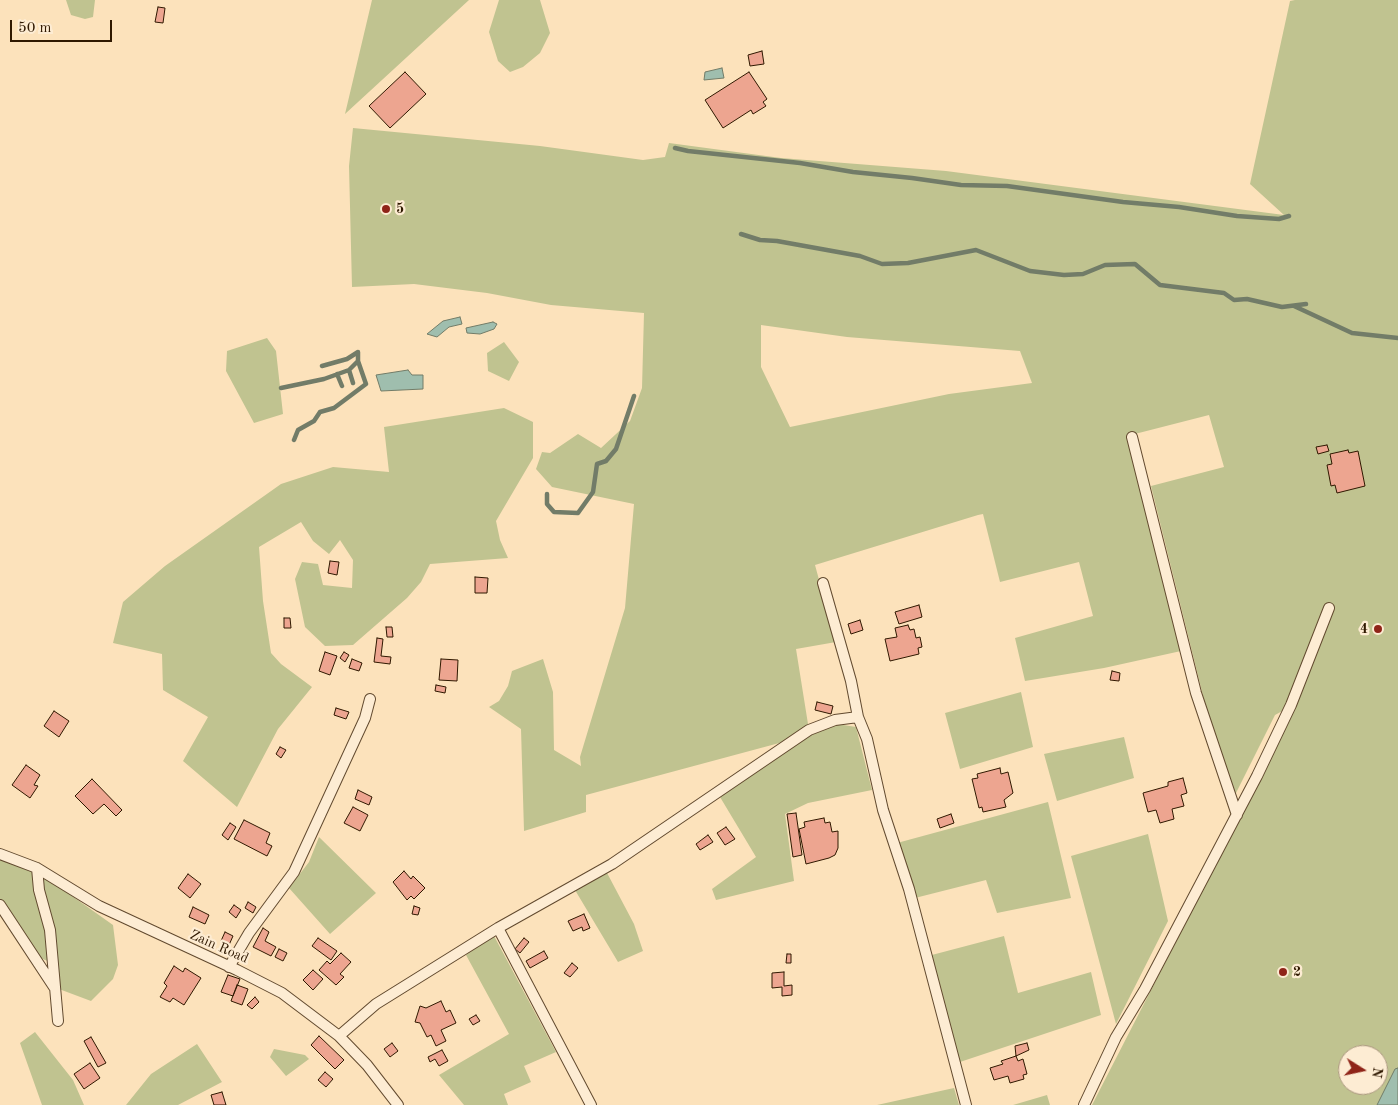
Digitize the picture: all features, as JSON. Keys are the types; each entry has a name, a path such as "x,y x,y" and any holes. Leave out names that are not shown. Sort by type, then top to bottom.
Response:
{"street":[{"path":"1132,437 1196,693 1237,815"},
{"path":"824,583 849,673 858,717 867,739 887,825 909,889 966,1105"},
{"path":"1084,1105 1116,1038 1145,989 1237,815 1291,705 1310,653 1330,608"},
{"path":"229,966 249,933 294,872 366,718 370,699"},
{"path":"339,1036 366,1010 498,928 612,864 809,730 835,720 858,717"},
{"name":"Zain Road","path":"0,854 37,868 99,906 229,966 282,993 339,1036 367,1065 398,1105"},
{"path":"37,868 39,890 50,930 58,1021"},
{"path":"0,905 54,987"},
{"path":"498,928 591,1105"}],"green space":[{"path":"66,0 95,0 93,17 85,19 71,15"},
{"path":"372,0 469,0 345,114"},
{"path":"499,0 540,0 550,33 540,53 523,67 510,72 498,61 489,32"},
{"path":"1398,0 1398,1105 1092,1105 1245,807 1286,709 1275,715 1232,801 1211,728 1151,486 1224,467 1209,415 1127,436 1181,651 1104,668 1025,681 1015,638 1093,616 1079,562 1000,582 983,514 978,515 815,565 836,642 796,649 808,724 783,742 586,795 586,812 524,831 521,729 489,707 499,701 508,686 512,671 543,659 553,692 554,750 581,766 580,757 625,608 634,504 552,487 536,469 542,452 550,453 578,434 601,448 630,421 642,388 644,313 551,305 487,293 414,284 352,287 349,166 353,128 540,146 643,160 665,157 669,143 781,158 946,171 1284,215 1250,184 1290,1","holes":["761,325 847,337 1020,351 1032,383 949,394 790,427 761,367"]},
{"path":"267,338 276,351 283,414 254,423 226,371 227,351"},
{"path":"504,342 519,362 509,381 488,371 487,353"},
{"path":"504,408 533,422 533,458 496,521 500,540 508,558 430,564 421,582 407,598 353,645 325,646 305,627 295,579 302,562 318,564 323,585 352,588 353,560 340,540 329,554 313,541 301,522 259,547 263,601 271,653 281,664 312,687 278,729 237,807 183,761 208,717 163,690 162,654 113,643 123,602 165,566 281,484 333,467 389,472 384,427"},
{"path":"1021,692 1033,747 960,769 945,713"},
{"path":"831,723 856,727 872,790 808,803 785,814 794,881 716,900 712,889 756,857 720,797 777,758 801,738"},
{"path":"1124,737 1134,778 1057,801 1044,754"},
{"path":"1048,802 1071,898 997,913 986,880 911,899 897,843"},
{"path":"1148,834 1168,921 1116,1024 1071,856"},
{"path":"319,837 376,893 330,934 289,888 309,862"},
{"path":"0,854 48,879 113,925 118,965 113,979 91,1001 59,989 56,965 30,953 0,900"},
{"path":"606,871 634,924 643,951 618,962 575,890"},
{"path":"493,934 556,1052 524,1066 531,1082 504,1094 508,1105 464,1105 439,1075 509,1034 466,955"},
{"path":"1004,936 1018,993 1091,972 1101,1015 957,1063 928,956"},
{"path":"35,1032 73,1080 84,1105 42,1105 20,1043"},
{"path":"197,1044 222,1082 178,1105 126,1105 151,1074"},
{"path":"274,1049 305,1055 309,1059 286,1076 270,1057"},
{"path":"954,1088 959,1105 877,1105"},
{"path":"1047,1095 1050,1105 1013,1105"}],"shaded area":[{"path":"722,68 724,78 704,80 705,72"},
{"path":"460,317 462,324 449,327 437,337 427,334 443,321"},
{"path":"493,322 497,324 494,329 480,334 467,333 466,328"},
{"path":"408,370 412,375 423,375 423,389 381,391 376,375"},
{"path":"1398,1068 1398,1105 1377,1105 1382,1095 1388,1095 1388,1083 1395,1069"}],"building":[{"path":"158,7 165,8 163,23 155,22"},
{"path":"762,51 764,64 750,66 748,55"},
{"path":"405,72 426,94 390,128 369,106"},
{"path":"749,72 767,99 763,102 766,106 753,114 751,110 723,128 705,100"},
{"path":"1327,445 1329,451 1318,454 1316,447"},
{"path":"1348,450 1349,453 1358,451 1365,486 1337,493 1335,485 1331,486 1327,465 1332,464 1330,454"},
{"path":"330,561 339,562 337,575 328,573"},
{"path":"475,577 488,578 487,593 475,593"},
{"path":"919,605 922,617 899,624 895,612"},
{"path":"284,618 290,618 291,628 284,628"},
{"path":"860,620 863,630 851,634 848,624"},
{"path":"908,625 910,630 914,629 916,638 920,637 922,647 918,648 919,654 890,661 885,639 897,637 895,628"},
{"path":"386,627 392,627 393,637 387,637"},
{"path":"377,638 383,639 381,656 391,657 390,664 374,662"},
{"path":"325,652 337,656 330,675 319,671"},
{"path":"344,652 349,655 345,662 340,658"},
{"path":"352,659 362,663 359,671 349,668"},
{"path":"441,659 458,660 457,681 439,680"},
{"path":"1112,671 1120,673 1119,681 1110,680"},
{"path":"436,685 446,687 445,693 435,691"},
{"path":"817,702 833,706 831,714 815,710"},
{"path":"336,708 349,712 346,719 334,715"},
{"path":"54,711 69,721 59,737 44,726"},
{"path":"280,747 286,750 281,758 276,754"},
{"path":"26,765 40,775 34,785 38,786 30,798 12,785"},
{"path":"1000,768 1001,774 1008,772 1013,793 1004,800 1006,807 983,812 982,807 979,808 972,779 978,778 977,774"},
{"path":"1183,778 1187,793 1181,795 1184,806 1172,809 1174,819 1160,823 1156,810 1148,812 1143,793 1168,786 1168,782"},
{"path":"92,779 122,810 116,816 104,804 93,814 75,796"},
{"path":"358,790 372,797 369,805 355,799"},
{"path":"353,807 368,815 360,831 344,823"},
{"path":"796,813 802,855 793,857 787,814"},
{"path":"951,814 954,823 940,828 937,819"},
{"path":"824,818 825,823 830,822 832,832 838,831 838,848 835,855 829,858 806,864 799,829 805,827 804,822"},
{"path":"244,820 270,833 266,843 272,846 267,856 234,839"},
{"path":"230,823 236,827 228,840 222,835"},
{"path":"726,827 735,839 725,845 717,833"},
{"path":"708,835 713,842 700,850 696,844"},
{"path":"404,871 411,879 413,876 425,888 414,899 411,896 407,900 393,882"},
{"path":"188,874 201,884 190,898 178,888"},
{"path":"248,902 256,907 253,913 245,908"},
{"path":"234,905 241,910 236,918 229,912"},
{"path":"414,906 420,908 418,915 412,914"},
{"path":"193,907 209,915 205,924 189,917"},
{"path":"584,914 590,928 583,931 582,927 573,931 568,921"},
{"path":"263,928 269,932 265,941 276,947 271,956 253,947"},
{"path":"225,932 233,936 229,945 221,941"},
{"path":"318,938 337,951 331,960 312,946"},
{"path":"524,938 529,942 520,953 515,949"},
{"path":"279,949 287,953 283,961 275,957"},
{"path":"544,951 548,958 530,968 526,961"},
{"path":"341,953 351,962 340,974 344,977 336,985 319,970 327,961 330,964"},
{"path":"787,954 791,954 791,963 786,963"},
{"path":"572,963 578,968 570,977 564,973"},
{"path":"174,966 183,972 185,968 201,978 184,1005 173,998 170,1002 160,997 167,986 164,983"},
{"path":"313,970 323,979 313,990 303,980"},
{"path":"784,972 784,986 792,985 792,995 782,996 782,987 772,988 772,973"},
{"path":"228,975 240,979 233,996 221,992"},
{"path":"237,985 248,989 242,1005 231,1001"},
{"path":"255,997 259,1002 252,1009 247,1005"},
{"path":"441,1001 446,1012 450,1010 456,1023 441,1030 446,1041 436,1046 431,1035 427,1037 420,1023 415,1022 420,1006 426,1008"},
{"path":"476,1015 480,1021 473,1025 469,1019"},
{"path":"319,1036 344,1060 335,1069 311,1045"},
{"path":"91,1037 106,1063 98,1067 84,1041"},
{"path":"392,1043 398,1051 390,1057 384,1049"},
{"path":"1027,1043 1029,1050 1016,1056 1015,1046"},
{"path":"442,1050 448,1061 439,1066 435,1059 430,1062 428,1057"},
{"path":"1016,1056 1018,1061 1023,1059 1027,1074 1023,1075 1024,1079 1010,1083 1008,1076 994,1080 990,1068 1003,1064 1001,1061"},
{"path":"90,1063 100,1078 84,1089 74,1074"},
{"path":"325,1072 333,1079 326,1087 318,1080"},
{"path":"222,1092 226,1105 214,1105 211,1095"}],"waterway":[{"path":"675,148 800,163 853,172 961,185 1007,186 1237,216 1279,219 1289,216"},
{"path":"741,234 760,240 777,241 860,256 882,264 908,263 976,250 1030,271 1064,275 1083,274 1105,265 1135,264 1160,285 1224,293 1234,300 1247,299 1282,307 1306,304"},
{"path":"1294,306 1352,333 1398,338"},
{"path":"281,388 324,379 349,370 358,361 358,352 347,359 322,366"},
{"path":"294,440 298,430 314,421 320,412 334,408 366,384 358,361"},
{"path":"349,370 353,383"},
{"path":"337,374 342,386"},
{"path":"547,494 547,504 554,512 578,513 593,492 597,464 606,461 616,449 634,396"}],"place":[{"name":"5","path":"386,209"},
{"name":"4","path":"1378,629"},
{"name":"2","path":"1283,972"}]}
